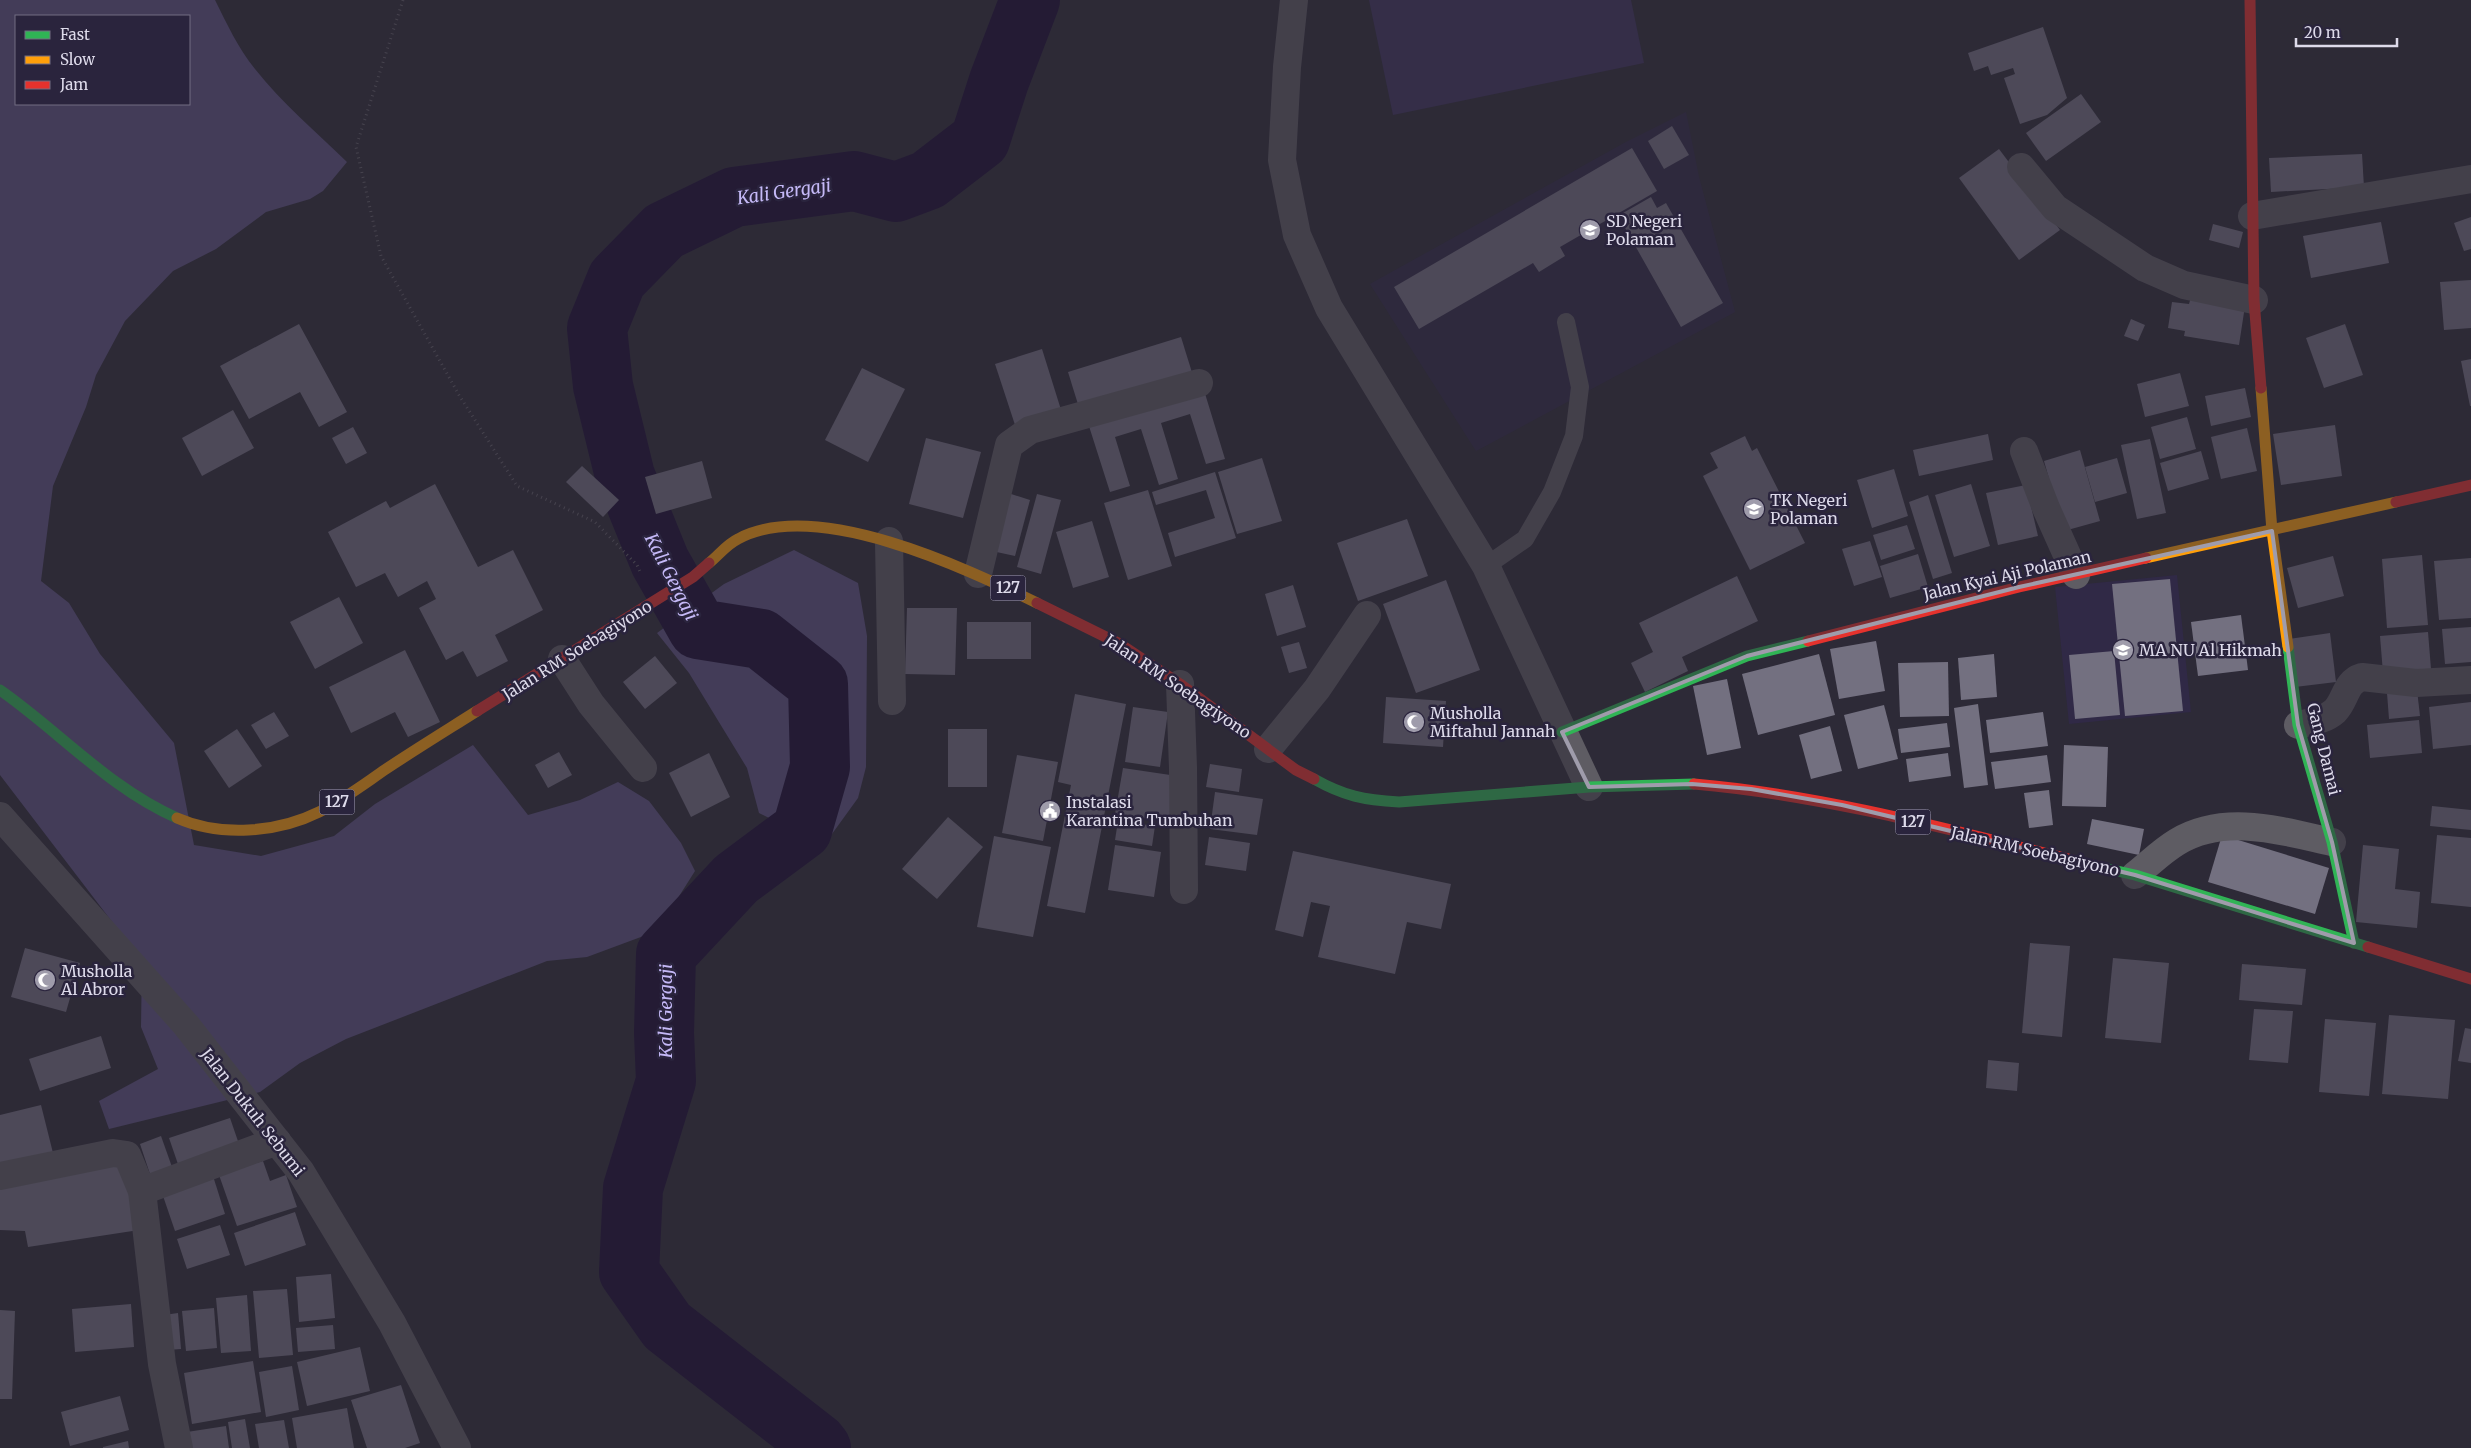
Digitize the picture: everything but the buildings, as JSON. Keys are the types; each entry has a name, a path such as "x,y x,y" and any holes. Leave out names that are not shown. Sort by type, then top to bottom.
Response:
{"main road":[{"name":"Gang Damai","path":"2250,0 2254,300 2272,531 2298,725 2332,842 2354,943"},
{"name":"Jalan Kyai Aji Polaman","path":"1562,732 1747,656 2076,575 2471,485"},
{"name":"Jalan RM Soebagiyono","path":"0,690 27,707 115,783 151,805 182,820 214,828 247,830 287,824 329,807 379,773 660,598 693,576 737,539 778,528 845,531 889,541 978,574 1120,644 1180,684 1296,770 1339,793 1378,801 1399,802 1589,787 1692,784 1751,789 1842,805 2135,875 2471,978"}],"street":[{"path":"1294,0 1287,67 1282,160 1297,235 1328,308 1486,566 1589,787"},
{"path":"2021,167 2055,208 2145,268 2184,286 2254,300"},
{"path":"2252,216 2471,179"},
{"path":"978,574 1008,446 1019,436 1030,430 1199,383"},
{"path":"2024,451 2046,508 2076,575"},
{"path":"889,541 892,701"},
{"path":"1268,749 1284,733 1317,689 1367,615"},
{"path":"562,660 591,704 643,768"},
{"path":"2298,725 2329,716 2337,709 2349,686 2362,677 2416,683 2471,680"},
{"path":"1180,684 1184,890"},
{"name":"Jalan Dukuh Sebumi","path":"0,816 186,1025 301,1172 392,1324 451,1447"},
{"path":"2135,875 2178,841 2206,830 2235,825 2278,830 2332,842"},
{"path":"142,1191 277,1141"},
{"path":"0,1176 118,1153 129,1158 142,1191 162,1364 179,1448"}],"lane":[{"path":"1486,566 1524,539 1552,492 1574,436 1580,387 1566,322"}],"path":[{"path":"403,0 356,147 381,256 459,395 517,486 595,522 637,565 660,598"}],"highlighted area":[{"path":"2272,531 2298,725 2332,842 2354,943 2135,875 1842,805 1751,789 1692,784 1589,787 1562,732 1747,656 2019,587"}],"shaded area":[{"path":"0,0 215,0 238,44 265,82 347,162 323,191 310,199 266,212 216,249 173,271 125,321 96,375 86,407 53,486 41,581 69,603 100,654 174,743 194,845 261,856 334,836 375,804 473,745 528,815 580,800 618,782 649,801 681,843 695,871 657,931 587,957 547,961 346,1039 300,1063 260,1092 109,1129 99,1101 158,1069 141,1027 142,961 0,775"},
{"path":"1369,0 1631,0 1644,63 1393,115"},
{"name":"SD Negeri Polaman","path":"1686,112 1699,177 1735,312 1476,451 1370,284 1626,142"},
{"path":"794,550 858,583 867,636 866,767 858,798 824,845 759,813 747,768 689,673 657,633 724,584"},
{"name":"MA NU Al Hikmah","path":"2177,575 2191,712 2069,724 2055,587"}],"waterway":[{"name":"Kali Gergaji","path":"821,1448 667,1326 629,1272 633,1188 666,1081 664,1033 666,954 736,879 802,830 820,767 818,684 761,639 698,629 660,562 625,476 603,386 597,328 617,279 664,231 734,197 854,181 896,192 928,180 980,140 999,81 1030,0"}],"traffic: fast":[{"path":"1562,732 1747,656 1808,641"},
{"path":"2288,647 2298,725 2332,842 2354,943"},
{"path":"0,690 129,791 152,806 177,818"},
{"path":"1314,779 1355,796 1399,802 1589,787 1694,784"},
{"path":"2104,868 2135,875 2368,947"}],"traffic: slow":[{"path":"2261,388 2272,531 2288,647"},
{"path":"2146,558 2396,502"},
{"path":"709,563 738,539 770,528 807,526 848,532 890,542 971,572 1037,603"},
{"path":"177,818 211,828 230,830 267,828 303,819 353,792 477,711"}],"traffic: jam":[{"path":"2250,0 2254,300 2261,388"},
{"path":"2396,502 2471,485"},
{"path":"1808,641 2019,587 2146,558"},
{"path":"477,711 693,577 709,563"},
{"path":"1037,603 1120,644 1180,684 1296,770 1314,779"},
{"path":"1694,784 1746,790 1849,807 1952,830 2104,868"},
{"path":"2368,947 2471,979"}],"place":[{"name":"SD Negeri Polaman","path":"1590,230"},
{"name":"TK Negeri Polaman","path":"1754,509"},
{"name":"MA NU Al Hikmah","path":"2123,650"},
{"name":"Musholla Miftahul Jannah","path":"1414,722"},
{"name":"Instalasi Karantina Tumbuhan","path":"1050,811"},
{"name":"Musholla Al Abror","path":"45,980"}]}
